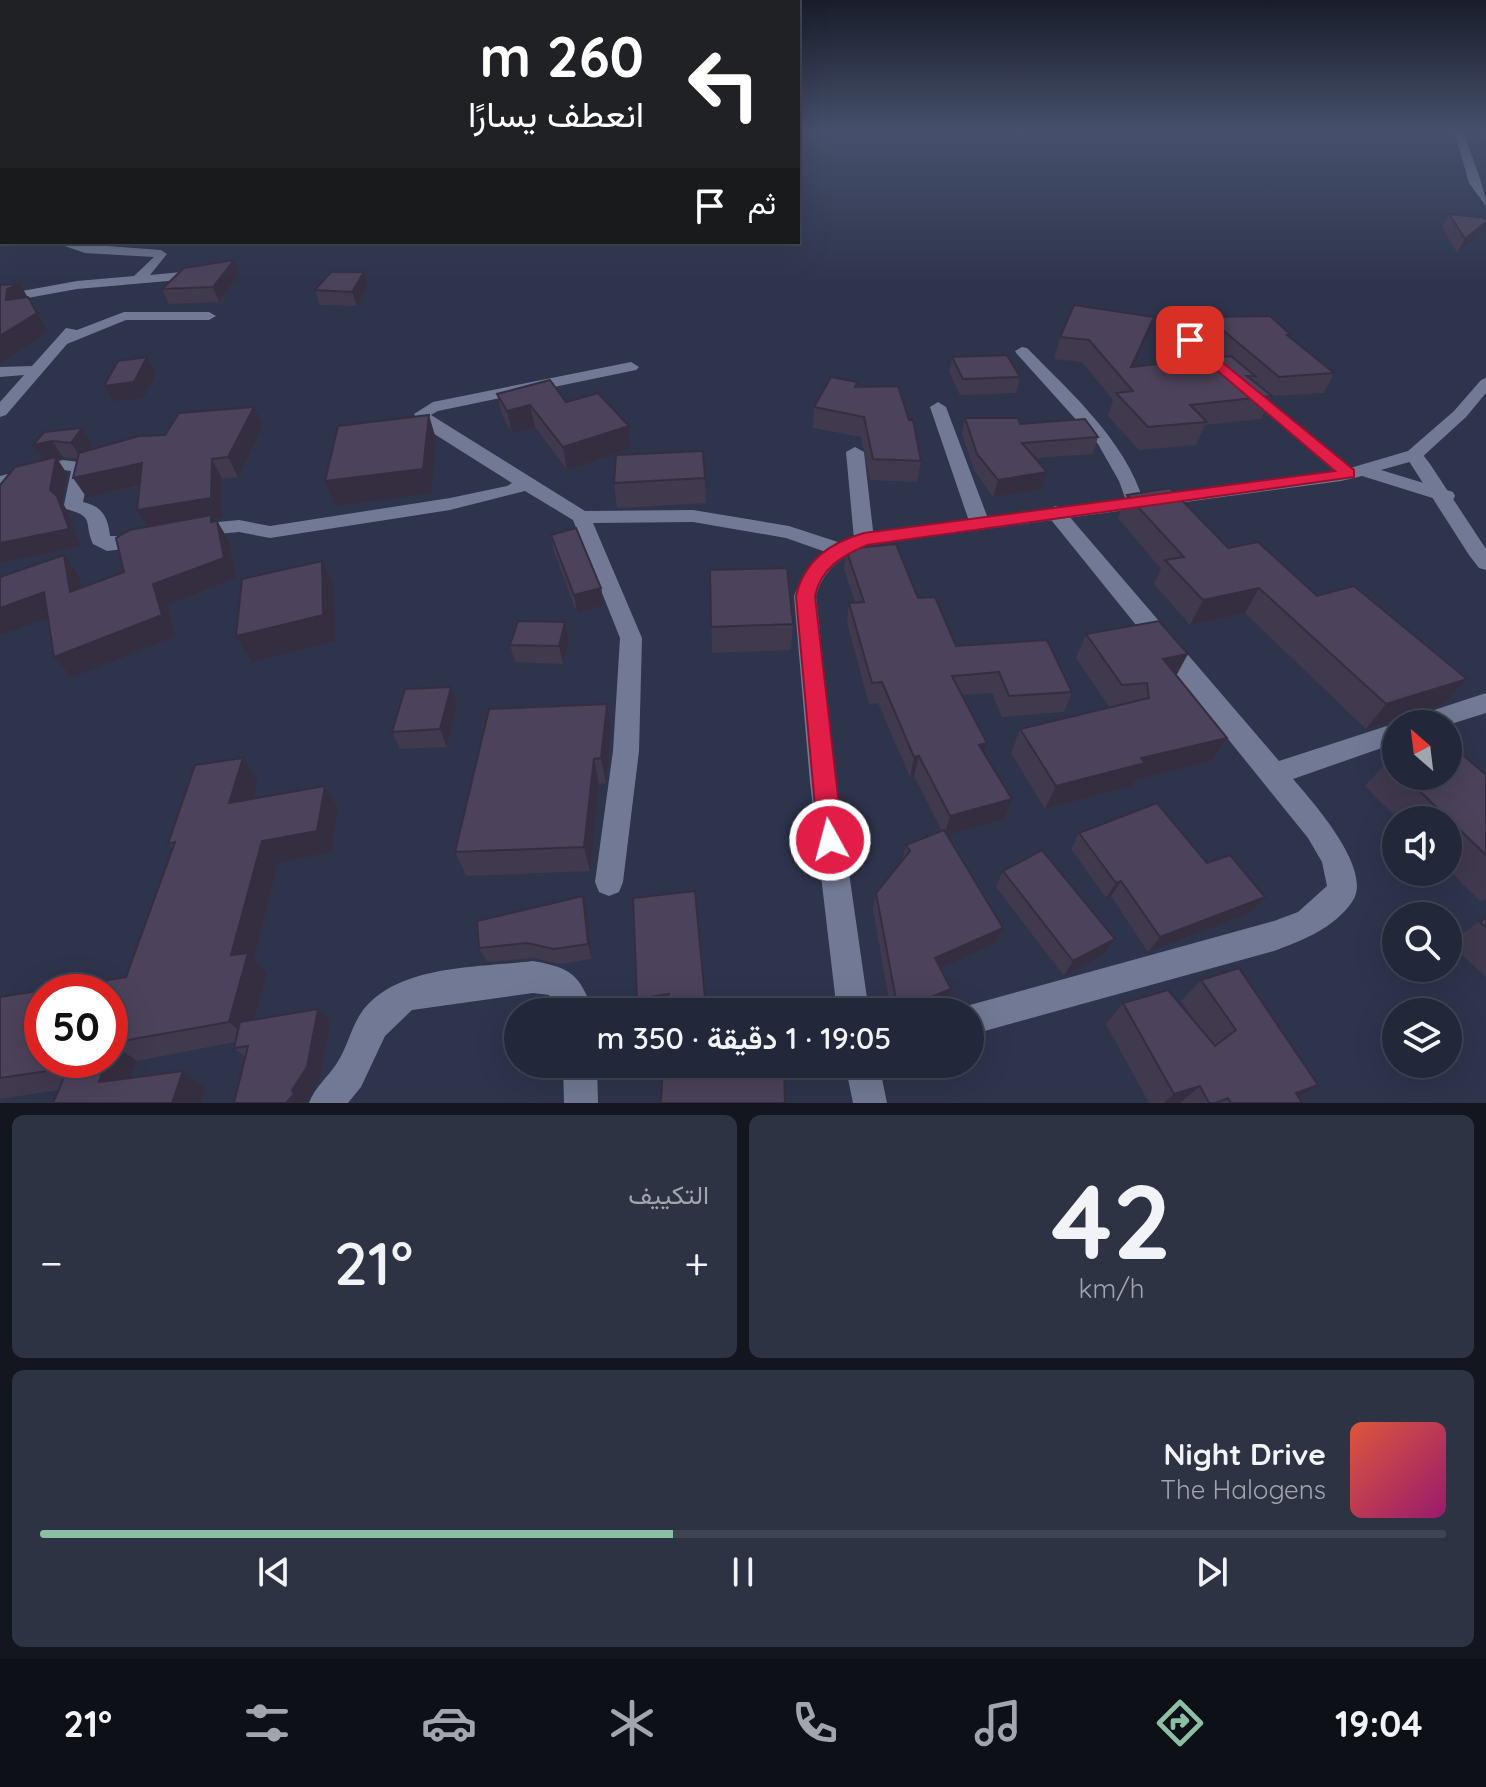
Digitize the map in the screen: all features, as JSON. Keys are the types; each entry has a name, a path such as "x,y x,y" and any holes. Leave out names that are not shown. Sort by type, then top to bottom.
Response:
{"street":[{"path":"1474,181 1486,203"},
{"path":"66,244 85,249 161,254 158,261 139,278"},
{"path":"0,299 139,278 210,273"},
{"path":"34,309 71,291 100,283"},
{"path":"63,341 157,304 164,307"},
{"path":"124,316 209,316"},
{"path":"0,412 63,341 92,318"},
{"path":"1190,340 1250,394 1356,472 1446,496"},
{"path":"1022,351 1097,431 1132,486 1135,502"},
{"path":"631,367 433,407 422,414 426,421 581,517 704,517 789,532 840,550"},
{"path":"0,372 36,370"},
{"path":"851,998 823,782 805,596 810,574 840,550 864,539 1356,472 1414,455 1460,414 1486,383"},
{"path":"938,407 980,524"},
{"path":"855,452 864,539"},
{"path":"1414,455 1446,496 1469,542 1486,563"},
{"path":"0,482 63,465 81,467 73,505 89,509 99,521 100,539 107,544 123,545 239,526 270,532 450,504 513,490 525,483"},
{"path":"984,1015 1274,936 1308,923 1342,892 1342,875 1335,857 1274,774 1055,512"},
{"path":"581,517 631,638 626,751 609,882"},
{"path":"1462,711 1486,703"},
{"path":"1274,774 1382,738"},
{"path":"326,1103 349,1075 373,1024 403,996 533,977 557,981 573,998"},
{"path":"580,1078 581,1103"},
{"path":"865,1078 870,1103"}],"building":[{"path":"1449,214 1486,218 1486,222 1465,239"},
{"path":"234,260 213,287 162,289 184,268"},
{"path":"331,272 364,272 352,292 315,290"},
{"path":"20,284 7,289 6,300 28,297 37,313 0,336 0,285"},
{"path":"1074,305 1154,317 1131,367 1231,356 1255,376 1247,376 1272,396 1190,405 1207,422 1148,427 1116,393 1133,391 1089,340 1060,337"},
{"path":"1270,316 1291,335 1287,335 1334,373 1279,377 1207,317"},
{"path":"1007,355 1020,377 963,379 952,357"},
{"path":"147,357 134,382 104,386 118,361"},
{"path":"831,377 857,382 855,387 898,386 909,420 913,420 921,461 873,459 864,417 814,407"},
{"path":"550,380 566,402 598,393 629,426 563,447 530,405 507,411 497,394"},
{"path":"254,407 228,457 212,459 211,498 137,510 142,463 73,478 79,453 139,436 165,435 179,413"},
{"path":"429,415 423,469 325,481 338,426"},
{"path":"965,418 1018,418 1020,424 1085,419 1098,437 1022,443 1047,472 998,480 977,454"},
{"path":"82,428 71,443 52,441 33,445 44,432"},
{"path":"703,451 705,478 614,483 616,455"},
{"path":"56,457 50,490 57,496 69,529 0,543 0,485 15,467"},
{"path":"1170,488 1228,548 1258,542 1317,596 1354,586 1467,679 1386,704 1259,588 1203,600 1165,560 1184,557 1127,495"},
{"path":"211,515 211,522 217,521 224,558 153,584 162,615 54,657 44,592 0,608 0,577 64,555 70,592 124,572 116,538 130,530"},
{"path":"576,528 601,588 574,595 551,535"},
{"path":"896,544 918,598 935,597 956,646 1047,640 1072,692 1009,696 999,672 952,676 987,743 979,745 1012,799 950,816 919,756 914,757 882,682 872,683 849,603 864,602 846,549"},
{"path":"322,561 323,615 236,636 242,579"},
{"path":"787,568 793,624 711,627 710,570"},
{"path":"518,621 565,622 559,646 510,645"},
{"path":"1159,621 1188,654 1163,659 1227,738 1141,758 1145,763 1056,786 1020,729 1149,698 1147,683 1122,685 1086,634"},
{"path":"451,687 440,729 392,732 405,689"},
{"path":"607,704 601,758 594,759 584,847 455,852 489,709"},
{"path":"1462,754 1486,775 1486,855 1462,832 1462,806 1435,806 1419,790 1462,790"},
{"path":"243,758 229,803 325,786 317,831 262,841 231,955 248,953 229,1022 128,1040 127,974 175,842 168,844 195,765"},
{"path":"1157,803 1207,863 1230,855 1265,897 1160,937 1121,881 1116,883 1079,833"},
{"path":"944,830 1003,928 935,958 951,989 928,998 896,998 876,893 910,851 906,845"},
{"path":"1042,850 1115,939 1073,961 1003,871"},
{"path":"695,891 705,998 669,998 669,994 637,998 633,898"},
{"path":"583,896 588,944 554,949 527,943 479,948 477,921"},
{"path":"1239,968 1318,1085 1296,1093 1302,1103 1231,1103 1228,1098 1209,1103 1200,1086 1174,1094 1123,1003 1168,990 1215,1046 1236,1030 1201,980"},
{"path":"24,993 24,1074 0,1078 0,997"},
{"path":"318,1009 307,1067 286,1103 234,1103 248,1046 234,1048 240,1022"},
{"path":"183,1071 172,1103 53,1103 64,1078 100,1078 99,1082"},
{"path":"662,1078 784,1078 785,1103 661,1103"}],"route":[{"path":"830,840 805,596 810,574 840,550 864,539 912,535 1055,512 1348,474 1190,340"}]}
